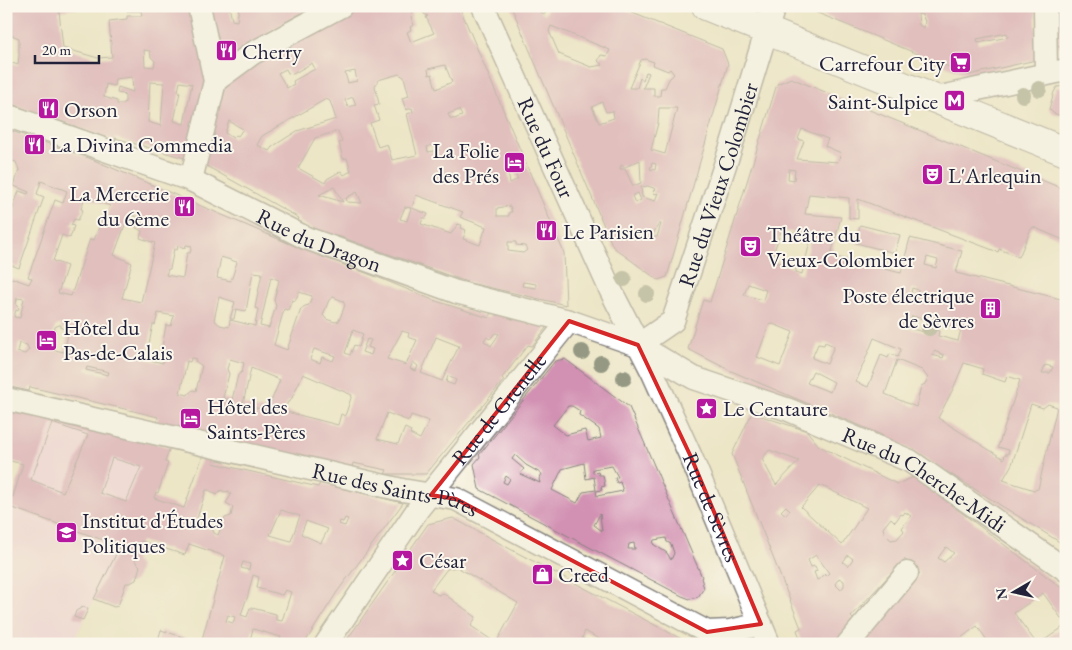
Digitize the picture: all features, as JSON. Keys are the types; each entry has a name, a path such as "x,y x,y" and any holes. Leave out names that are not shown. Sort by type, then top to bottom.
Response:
{"main road":[{"path":"706,6 770,19 936,98 1066,152"}],"street":[{"path":"191,180 215,81 199,6"},
{"path":"215,81 253,53 341,6"},
{"name":"Rue du Four","path":"483,6 610,289 638,345"},
{"path":"936,98 1056,72 1045,6"},
{"name":"Rue du Vieux Colombier","path":"638,345 673,321 770,19"},
{"name":"Rue du Dragon","path":"6,115 191,180 306,238 456,292 569,322 638,345"},
{"name":"Rue de Grenelle","path":"326,644 418,509 569,322"},
{"name":"Rue de Sèvres","path":"638,345 691,457 765,634"},
{"name":"Rue du Cherche-Midi","path":"638,345 694,378 789,410 910,461 1066,570"},
{"name":"Rue des Saints-Pères","path":"6,399 402,490 456,499 707,632 765,634"},
{"path":"848,644 907,573"}],"highlighted area":[{"path":"569,321 638,345 691,457 761,624 707,632 456,499 431,495"}],"shaded area":[{"name":"Institut d'Études Politiques","path":"38,416 78,428 82,426 161,462 72,644 6,644 6,520"}],"building":[{"path":"6,6 81,6 81,8 59,11 63,48 98,58 112,57 109,21 127,19 127,16 142,16 141,11 127,11 126,6 184,6 186,12 195,10 209,80 191,160 115,138 115,141 45,117 6,101 6,61 18,65 19,38 6,33","holes":["144,50 150,51 151,57 155,61 154,67 145,66","132,77 133,92 118,87 117,93 125,96 123,104 117,104 117,101 104,97 106,84 114,86 115,79","150,82 164,83 161,126 148,122","180,82 192,84 184,124 174,121 180,92 178,91"]},
{"path":"207,6 229,6 232,20 237,21 239,6 303,6 305,11 268,32 270,36 231,60 217,55"},
{"path":"379,6 459,6 564,253 566,305 470,283 338,236 337,239 314,230 298,221 299,218 203,164 223,83 254,60 360,7 369,12","holes":["422,9 424,14 428,16 426,17 434,33 411,42 407,32 414,25 411,17 413,12","312,63 315,69 293,81 294,84 287,88 278,73 286,69 288,73 293,74","445,65 452,82 436,89 432,74 429,75 428,69","355,71 357,81 348,83 345,73","399,74 404,77 409,96 402,98 406,110 412,108 413,112 407,114 417,155 392,160 387,144 378,147 370,123 379,120 374,105 379,104 375,86 378,80","353,97 356,105 348,107 345,100","326,99 330,101 336,119 297,131 272,147 269,151 257,145 262,136","459,110 462,116 454,119 450,118 448,114","229,121 243,129 238,136 236,135 233,138 225,133","338,131 342,142 339,143 343,159 347,158 351,171 344,175 341,171 327,179 325,183 298,168 315,138","432,145 440,150 428,152 427,147","514,171 518,179 510,183 508,173","334,187 343,202 319,195","357,192 362,203 347,202 346,198","416,195 463,212 460,217 486,227 480,245 463,239 466,230 461,228 462,225 458,224 451,234 421,224 423,218 426,218 428,214 412,208","510,206 512,212 509,212 509,216 497,216 497,208","405,207 411,208 407,221 400,219","508,242 516,242 516,245 525,246 527,250 523,253 508,251","523,282 536,284 536,288 522,286"]},
{"path":"511,6 540,6 540,12 545,14 548,6 615,6 722,49 728,64 667,277 658,280 613,247","holes":["551,26 610,50 607,56 601,55 598,61 603,65 591,67 559,54 549,31","645,59 654,62 653,65 668,71 670,69 674,74 669,79 665,88 661,88 660,96 654,96 654,88 643,88 649,73 646,72 643,80 640,78 637,88 629,88 641,60","602,102 606,112 613,111 614,118 599,123 592,107","659,108 677,108 665,154 651,150 658,123","640,160 641,183 633,186 625,169 620,169 621,165 625,167","652,163 656,164 655,170 650,169","648,186 656,189 653,191 655,194 658,193 655,201 642,197 641,187","638,193 641,200 635,203 632,196","659,224 661,224 657,237 651,237"]},
{"path":"806,6 1036,6 1036,60 969,75 808,9","holes":["918,14 923,15 925,20 924,28 919,25","1007,33 1008,37 978,43 977,39"]},
{"path":"1056,6 1066,6 1066,52 1057,45"},
{"path":"791,78 1066,190 1066,241 1033,227 1019,257 999,249 998,252 858,199 858,219 849,218 849,198 809,194 805,214 841,217 831,255 840,258 901,273 910,238 962,251 956,273 1061,299 1066,283 1066,507 1063,517 1066,518 1066,546 912,450 875,432 731,371 688,349 703,300 710,302 777,84","holes":["802,129 828,139 825,146 841,153 838,162 797,159 804,141 798,139","789,169 795,170 794,180 788,179","781,231 812,234 802,274 796,272 796,269 771,260","927,257 938,260 936,268 925,265","748,284 766,290 763,300 744,295","912,288 918,290 916,297 911,295","912,316 961,329 958,341 938,336 939,331 929,328 928,333 908,328","773,324 793,332 780,366 757,357 769,325","874,338 901,349 898,357 890,354 888,358 881,355 868,387 856,382","825,342 834,346 827,364 812,358 818,344 824,345","934,351 944,355 943,358 932,355","897,360 922,370 928,378 925,384 921,386 916,407 885,394","964,363 983,369 982,374 1005,382 1007,376 1020,380 998,447 1009,450 1008,454 1005,454 1004,459 938,418","1045,365 1053,367 1050,373 1042,373","813,371 834,382 830,392 807,383","1031,404 1043,408 1048,404 1057,407 1038,489 1034,490 1003,480 1012,464"]},
{"path":"1066,86 1066,115 1058,115 1049,109 1057,87"},
{"path":"6,129 89,158 304,250 433,300 489,318 491,312 546,328 532,346 528,345 502,378 504,380 426,474 385,474 387,470 353,463 352,469 157,422 158,417 142,413 30,387 29,391 6,386 6,278 12,278 29,284 32,278 28,277 55,200 63,203 67,191 41,181 37,194 44,197 19,268 6,263 8,250 6,249 6,218 9,219 19,191 28,194 29,192 14,186 19,170 16,162 6,159","holes":["85,197 110,206 106,217 103,217 94,240 90,239 71,296 58,293 67,266 53,261 62,235 70,238 74,226 71,225 74,219 78,220 83,210 81,209","129,214 140,218 136,228 142,231 140,238 155,243 141,302 122,298 132,263 114,255","186,245 192,246 190,253 187,253 183,278 166,275 168,269 170,269 174,249 177,250 178,246 185,248","221,257 237,262 231,281 217,278","253,272 262,273 255,308 258,309 255,326 230,320 229,327 220,325 214,320 219,297 235,302 230,319 234,319 236,309 246,311","271,277 279,280 274,300 276,306 269,328 260,326","299,292 312,296 309,305 301,309 287,350 274,345 284,309 288,310 292,300 295,301","333,297 343,301 345,305 339,321 335,322 326,319 323,315 329,300","17,298 24,299 20,318 14,317 16,310 18,311 19,308 16,305","158,313 174,316 171,326 166,325 161,353 161,358 164,359 163,363 146,359 153,324 155,325","61,325 61,328 69,330 64,352 50,349 55,327","353,330 363,334 359,347 354,345 350,355 345,353","402,331 409,333 408,337 417,340 406,365 387,359","495,333 499,334 491,346 484,341 486,337 490,339","436,337 459,346 442,381 421,373","367,339 371,340 368,347 373,349 371,355 362,352","19,343 27,345 29,350 25,354 17,352","314,349 335,356 333,361 322,357 320,363 310,359","191,358 196,359 195,361 202,366 196,391 193,390 188,395 180,393 187,361 190,362","230,359 244,363 242,372 238,375 232,400 223,398 229,374 227,369","413,362 418,366 416,371 410,369","87,367 109,372 108,375 86,370","251,368 280,380 267,411 243,404","303,374 352,395 345,416 341,414 338,425 283,411 291,400","448,376 456,380 454,385 446,382","387,413 409,421 411,415 429,421 420,439 410,434 411,431 405,428 398,444 377,439"]},
{"path":"860,225 900,235 895,253 856,243"},
{"path":"565,359 629,407 702,577 704,588 698,597 690,599 682,596 479,489 474,464 480,457 479,455 555,361","holes":["568,406 572,406 580,411 579,415 599,429 601,438 588,441 585,430 566,435 553,425","515,455 526,465 542,474 539,479 540,483 520,474 524,469 512,459","584,463 586,479 594,477 596,490 583,492 577,503 552,490 562,469","612,466 618,477 615,478 617,483 620,482 623,491 597,496 596,491 602,490 601,487 605,486 603,475 599,475 598,472 593,473 593,469","506,476 510,479 507,484 503,482","600,514 602,531 594,525","666,538 667,542 671,544 674,553 671,560 667,553 653,544 654,540","634,543 635,549 628,549 629,544"]},
{"path":"6,408 78,428 82,426 170,447 165,462 168,463 158,493 156,492 154,498 184,508 203,455 215,458 213,463 318,487 320,483 403,503 337,592 304,644 278,644 281,637 253,629 249,644 157,644 161,630 201,643 225,556 189,544 185,555 141,541 135,561 140,566 136,580 126,583 118,606 114,607 94,599 120,546 10,507 6,518 6,495 13,497 23,464 6,460","holes":["52,423 88,435 63,492 31,480","112,458 141,467 126,502 100,493","206,490 217,495 221,490 229,491 231,495 226,503 233,507 231,516 225,518 218,535 213,530 195,525","281,510 300,516 291,541 270,535","345,518 348,519 345,526 339,524 340,521 343,522","306,521 328,529 321,543 301,534","243,562 250,564 249,570 241,568","253,575 259,577 257,588 282,595 285,590 291,592 282,621 276,620 276,614 252,608 250,608 247,617 241,615","228,615 235,617 233,623 226,621"]},
{"path":"752,413 807,431 819,446 897,484 914,477 1066,591 1066,625 1043,593 1014,613 1037,644 990,644 977,626 953,644 856,644 920,574 904,559 851,617 858,624 841,644 808,644 806,639 801,641 797,630 801,628 732,454","holes":["769,450 799,461 776,485 762,459","820,485 867,508 842,545 801,507","786,506 790,510 786,515 781,511","905,512 911,516 902,528 904,531 897,539 891,540 884,533 883,528 891,518 895,522 901,514 903,515","946,547 954,553 944,562 938,558","816,555 829,573 817,580 814,572 817,571 815,566 811,567 808,560","848,555 853,559 848,566 843,562","839,578 844,581 844,586 841,590 835,584"]},
{"path":"453,518 691,644 608,644 585,631 582,638 588,641 587,644 344,644 428,524","holes":["457,567 518,603 496,643 471,626 476,617 443,593 438,595 431,590 447,569"]},
{"path":"83,607 88,609 83,620 74,617 76,611"},
{"path":"1066,625 1066,644 1039,644"}],"place":[{"name":"Cherry","path":"226,51"},
{"name":"Carrefour City","path":"961,63"},
{"name":"Saint-Sulpice","path":"954,101"},
{"name":"Orson","path":"48,109"},
{"name":"La Divina Commedia","path":"34,144"},
{"name":"La Folie des Prés","path":"515,163"},
{"name":"L'Arlequin","path":"932,175"},
{"name":"La Mercerie du 6ème","path":"185,206"},
{"name":"Le Parisien","path":"547,231"},
{"name":"Théâtre du Vieux-Colombier","path":"751,247"},
{"name":"Poste électrique de Sèvres","path":"990,308"},
{"name":"Hôtel du Pas-de-Calais","path":"47,340"},
{"name":"Le Centaure","path":"707,408"},
{"name":"Hôtel des Saints-Pères","path":"191,419"},
{"name":"Institut d'Études Politiques","path":"66,533"},
{"name":"César","path":"403,560"},
{"name":"Creed","path":"542,574"}]}
